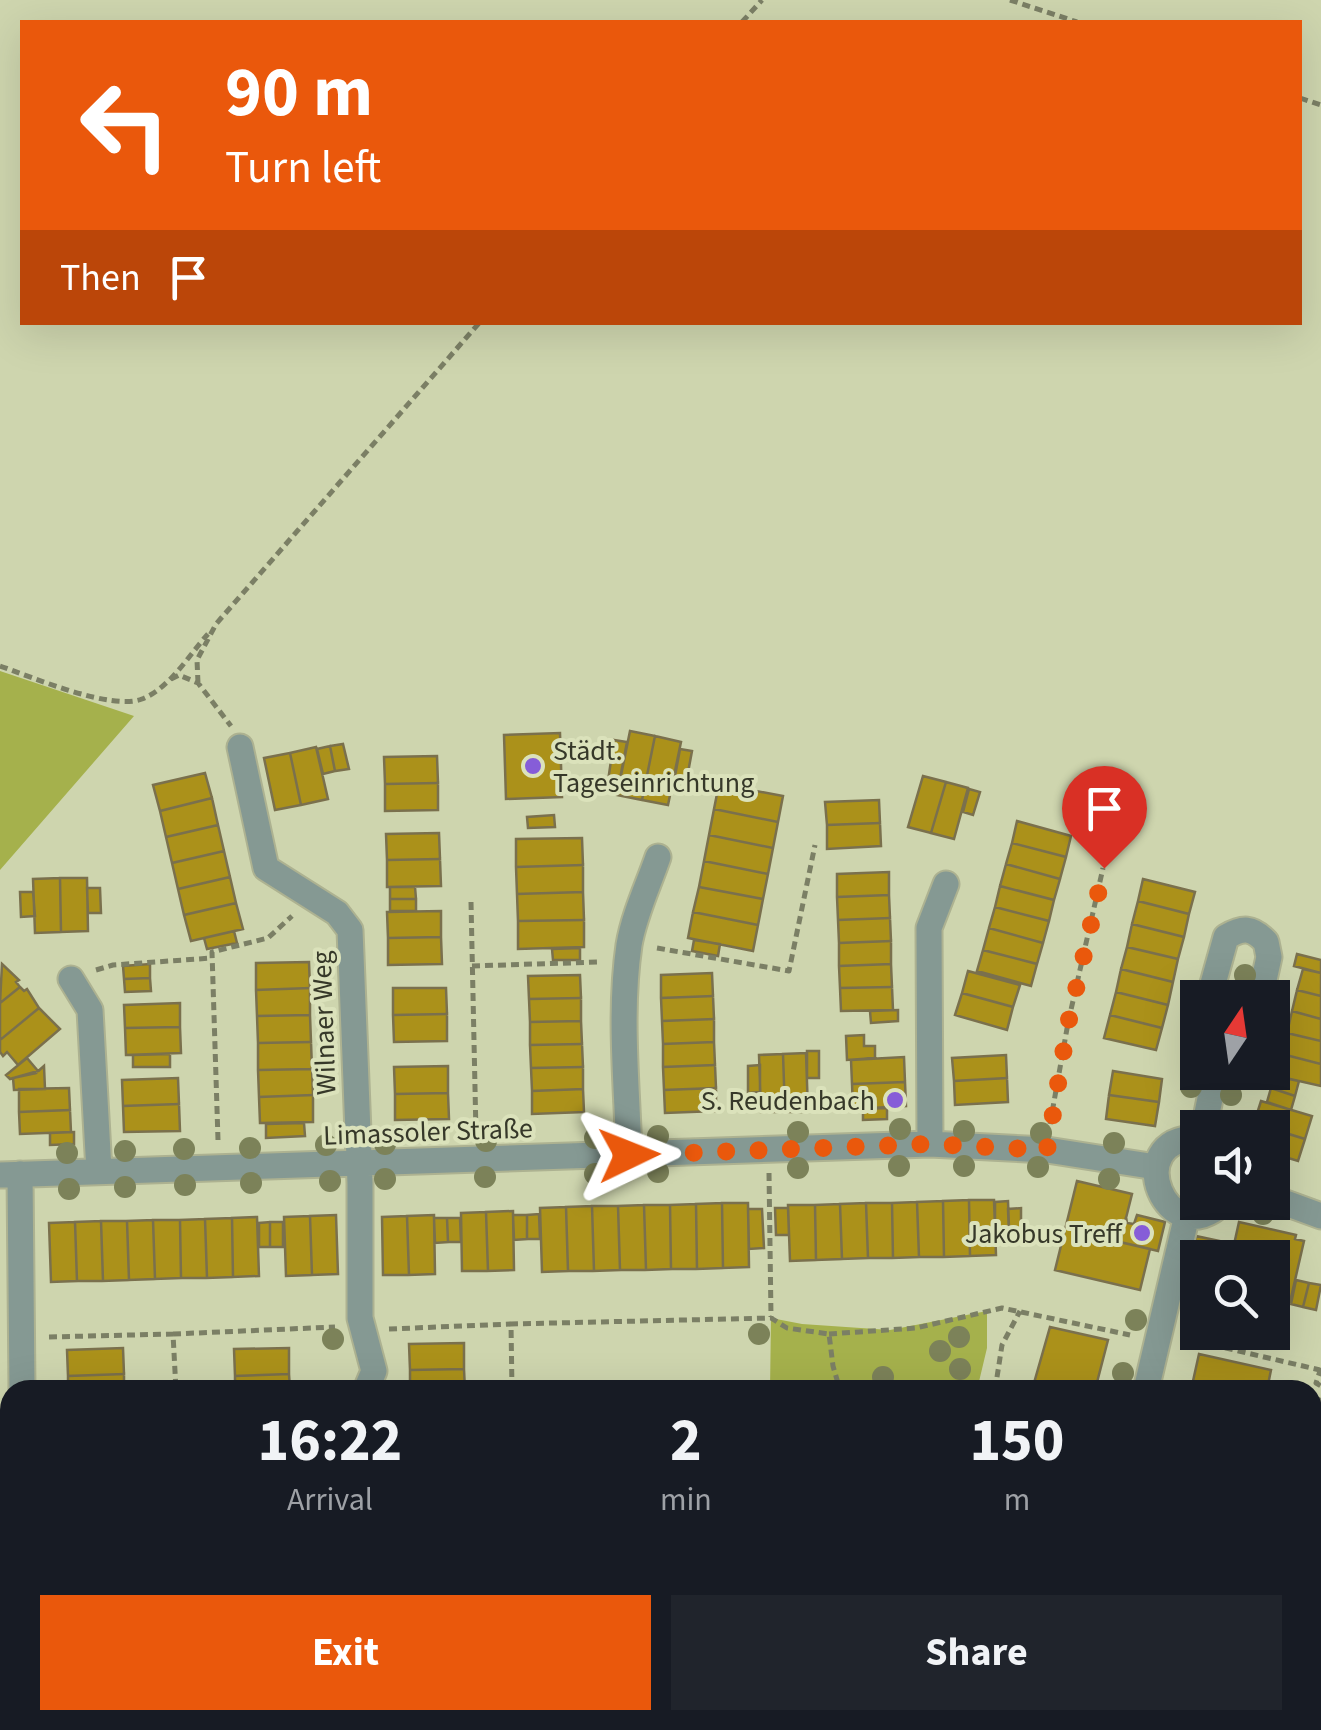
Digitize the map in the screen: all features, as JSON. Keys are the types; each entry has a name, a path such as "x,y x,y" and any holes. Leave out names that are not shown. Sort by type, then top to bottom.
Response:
{"street":[{"name":"Wilnaer Weg","path":"240,747 266,868 337,913 350,930 363,1328 370,1380"},
{"path":"629,1155 625,1016 628,952 658,857"},
{"path":"930,1144 929,928 946,884"},
{"path":"1213,980 1226,937 1251,929 1266,942 1270,957 1264,980"},
{"path":"71,979 90,1010 98,1171"},
{"path":"1180,1142 1162,1154 1156,1167 1161,1198 1180,1213"},
{"name":"Limassoler Straße","path":"10,1174 930,1144 1047,1150 1156,1167"},
{"path":"10,1174 22,1380"},
{"path":"1290,1205 1321,1216"},
{"path":"1148,1380 1186,1220"}],"path":[{"path":"744,20 762,0"},
{"path":"1010,0 1070,20"},
{"path":"168,680 477,325"},
{"path":"198,683 197,660 216,624"},
{"path":"0,666 107,699 142,699 168,680 179,675 190,677 231,726 240,747"},
{"path":"472,966 628,952 789,972 815,846"},
{"path":"1047,1150 1068,1024 1104,868"},
{"path":"219,1166 212,952 268,938 313,897"},
{"path":"470,902 476,1160"},
{"path":"71,979 113,965 212,958"},
{"path":"769,1150 770,1318"},
{"path":"21,1338 770,1318 786,1328 829,1334 916,1328 1002,1308 1321,1369"},
{"path":"997,1380 1002,1345 1020,1311"},
{"path":"511,1324 512,1380"},
{"path":"173,1334 175,1380"},
{"path":"829,1334 838,1380"}],"green space":[{"path":"0,671 134,716 0,870"},
{"path":"987,1311 987,1348 979,1380 770,1380 771,1318 890,1330"}],"building":[{"path":"630,731 655,736 642,800 617,795"},
{"name":"Städt. Tageseinrichtung","path":"560,733 562,797 506,799 504,735"},
{"path":"655,736 681,742 668,805 642,800"},
{"path":"614,740 627,742 619,784 608,781"},
{"path":"343,744 349,769 335,771 330,746"},
{"path":"330,746 335,771 323,774 317,749"},
{"path":"316,747 328,799 301,805 290,753"},
{"path":"680,749 692,751 687,778 675,776"},
{"path":"290,753 301,805 275,810 264,758"},
{"path":"437,756 438,783 385,784 384,757"},
{"path":"205,773 212,798 160,811 153,785"},
{"path":"923,776 946,782 931,833 908,827"},
{"path":"946,782 968,788 954,839 931,833"},
{"path":"438,783 438,810 385,811 385,784"},
{"path":"719,784 783,796 778,822 714,809"},
{"path":"969,789 980,792 973,815 963,812"},
{"path":"212,798 218,825 166,837 160,811"},
{"path":"879,800 880,823 827,825 825,802"},
{"path":"714,809 778,822 773,848 709,835"},
{"path":"554,815 555,827 528,828 527,817"},
{"path":"1017,821 1071,836 1066,857 1012,843"},
{"path":"880,823 881,846 827,849 827,825"},
{"path":"218,825 224,851 172,863 166,837"},
{"path":"439,833 440,859 387,860 386,834"},
{"path":"709,835 773,848 768,874 704,861"},
{"path":"582,838 583,865 516,867 516,839"},
{"path":"1012,843 1066,857 1060,879 1006,864"},
{"path":"224,851 230,877 178,889 172,863"},
{"path":"440,859 441,886 387,887 387,860"},
{"path":"704,861 768,874 763,899 699,887"},
{"path":"1006,864 1060,879 1054,900 1000,886"},
{"path":"583,865 583,892 517,894 516,867"},
{"path":"889,872 889,895 837,897 837,874"},
{"path":"230,877 236,903 184,915 178,889"},
{"path":"60,878 87,878 88,931 61,932"},
{"path":"60,878 61,932 35,933 33,879"},
{"path":"1143,879 1195,892 1189,914 1138,901"},
{"path":"1000,886 1054,900 1049,921 995,907"},
{"path":"390,887 415,887 416,899 390,899"},
{"path":"699,887 763,899 758,925 693,912"},
{"path":"87,888 100,888 101,913 88,913"},
{"path":"20,892 33,892 35,916 21,917"},
{"path":"583,892 584,920 518,921 517,894"},
{"path":"889,895 890,918 838,920 837,897"},
{"path":"390,899 416,899 416,911 390,911"},
{"path":"1138,901 1189,914 1184,937 1132,924"},
{"path":"236,903 243,929 191,941 184,915"},
{"path":"995,907 1049,921 1043,943 989,928"},
{"path":"441,911 441,937 388,938 387,912"},
{"path":"693,912 758,925 753,951 688,938"},
{"path":"890,918 891,941 839,943 838,920"},
{"path":"584,920 584,947 518,949 518,921"},
{"path":"1132,924 1184,937 1178,959 1127,947"},
{"path":"989,928 1043,943 1037,964 983,950"},
{"path":"234,931 237,943 207,949 204,938"},
{"path":"441,937 442,964 388,965 388,938"},
{"path":"694,940 720,944 718,956 692,951"},
{"path":"891,941 891,964 839,966 839,943"},
{"path":"1127,947 1178,959 1173,982 1121,969"},
{"path":"580,948 580,960 553,960 552,949"},
{"path":"983,950 1037,964 1031,986 977,971"},
{"path":"1297,954 1321,960 1321,973 1294,966"},
{"path":"309,962 310,988 256,990 256,963"},
{"path":"2,964 19,980 16,982 20,987 0,1003"},
{"path":"150,964 150,978 124,979 123,966"},
{"path":"891,964 892,987 840,988 839,966"},
{"path":"1121,969 1173,982 1168,1005 1116,992"},
{"path":"1303,969 1321,973 1321,996 1297,990"},
{"path":"968,971 1020,985 1013,1007 962,993"},
{"path":"712,973 713,996 661,998 661,975"},
{"path":"580,975 581,998 529,999 528,976"},
{"path":"150,978 151,991 125,992 124,979"},
{"path":"20,987 27,989 39,1008 0,1040 0,1003"},
{"path":"892,987 893,1010 841,1011 840,988"},
{"path":"310,988 310,1015 257,1016 256,990"},
{"path":"393,988 446,988 447,1014 393,1015"},
{"path":"1297,990 1321,996 1321,1019 1292,1011"},
{"path":"1116,992 1168,1005 1162,1028 1110,1015"},
{"path":"962,993 1013,1007 1007,1030 955,1015"},
{"path":"713,996 714,1019 662,1021 661,998"},
{"path":"581,998 581,1021 530,1022 529,999"},
{"path":"180,1003 180,1027 125,1028 124,1005"},
{"path":"39,1008 60,1029 18,1065 7,1052 3,1056 0,1052 0,1040"},
{"path":"898,1010 898,1021 871,1023 870,1011"},
{"path":"1292,1011 1321,1019 1321,1041 1290,1034"},
{"path":"447,1014 447,1041 394,1042 393,1015"},
{"path":"310,1015 311,1042 258,1043 257,1016"},
{"path":"1110,1015 1162,1028 1156,1050 1104,1038"},
{"path":"714,1019 714,1042 663,1044 662,1021"},
{"path":"581,1021 582,1044 530,1045 530,1022"},
{"path":"180,1027 181,1053 126,1055 125,1028"},
{"path":"1290,1034 1321,1041 1321,1064 1290,1056"},
{"path":"864,1035 864,1046 875,1046 875,1058 847,1060 846,1036"},
{"path":"311,1042 312,1069 258,1070 258,1043"},
{"path":"714,1042 715,1065 663,1067 663,1044"},
{"path":"582,1044 583,1067 531,1068 530,1045"},
{"path":"807,1051 819,1051 819,1078 807,1078"},
{"path":"806,1053 808,1112 785,1112 783,1054"},
{"path":"170,1054 170,1067 133,1067 133,1055"},
{"path":"783,1054 785,1112 761,1112 759,1055"},
{"path":"1006,1055 1007,1078 954,1081 952,1058"},
{"path":"1290,1056 1321,1064 1321,1086 1290,1079"},
{"path":"904,1057 905,1082 852,1084 851,1060"},
{"path":"27,1058 38,1071 10,1079 6,1075"},
{"path":"715,1065 716,1088 664,1090 663,1067"},
{"path":"760,1065 760,1092 748,1093 748,1066"},
{"path":"44,1066 45,1089 14,1090 13,1078 36,1073"},
{"path":"448,1066 448,1093 395,1094 394,1067"},
{"path":"583,1067 583,1089 532,1091 531,1068"},
{"path":"312,1069 313,1095 259,1097 258,1070"},
{"path":"1113,1071 1162,1079 1159,1102 1109,1095"},
{"path":"178,1078 179,1104 123,1106 122,1080"},
{"path":"1007,1078 1008,1102 955,1105 954,1081"},
{"path":"1290,1079 1299,1081 1295,1096 1277,1090 1290,1090"},
{"path":"905,1082 906,1106 853,1109 852,1084"},
{"path":"69,1088 70,1110 19,1112 19,1089"},
{"path":"716,1088 716,1111 665,1113 664,1090"},
{"path":"583,1089 584,1112 532,1114 532,1091"},
{"path":"1270,1090 1295,1096 1291,1110 1267,1102"},
{"path":"448,1093 449,1119 395,1120 395,1094"},
{"path":"313,1095 313,1122 260,1123 259,1097"},
{"path":"1109,1095 1159,1102 1155,1126 1106,1119"},
{"path":"1261,1101 1312,1116 1305,1139 1290,1134 1290,1110 1258,1110"},
{"path":"179,1104 180,1131 124,1132 123,1106"},
{"path":"887,1108 887,1119 863,1120 863,1109"},
{"path":"70,1110 71,1132 20,1134 19,1112"},
{"path":"304,1123 305,1136 266,1138 266,1124"},
{"path":"74,1132 74,1144 50,1145 50,1133"},
{"path":"1290,1134 1305,1139 1298,1161 1290,1159"},
{"path":"1077,1181 1132,1194 1120,1242 1150,1249 1140,1290 1055,1270"},
{"path":"969,1200 970,1256 944,1257 943,1201"},
{"path":"969,1200 994,1200 996,1255 970,1256"},
{"path":"943,1201 944,1257 919,1257 917,1202"},
{"path":"1008,1201 1009,1228 995,1228 995,1202"},
{"path":"917,1202 919,1257 893,1258 892,1203"},
{"path":"722,1203 723,1268 697,1269 696,1204"},
{"path":"722,1203 748,1203 749,1267 723,1268"},
{"path":"866,1203 868,1258 842,1259 840,1204"},
{"path":"866,1203 892,1203 893,1258 868,1258"},
{"path":"696,1204 697,1269 671,1269 670,1205"},
{"path":"840,1204 842,1259 816,1260 815,1205"},
{"path":"644,1205 646,1270 620,1270 618,1206"},
{"path":"644,1205 670,1205 671,1269 646,1270"},
{"path":"788,1205 815,1205 816,1260 790,1261"},
{"path":"592,1206 594,1271 568,1271 566,1207"},
{"path":"592,1206 618,1206 620,1270 594,1271"},
{"path":"566,1207 568,1271 542,1272 540,1208"},
{"path":"775,1208 788,1208 789,1235 776,1235"},
{"path":"1021,1208 1021,1235 1009,1235 1008,1209"},
{"path":"748,1209 762,1209 764,1248 749,1249"},
{"path":"513,1211 514,1270 488,1271 486,1212"},
{"path":"486,1212 488,1271 462,1271 461,1213"},
{"path":"539,1214 540,1239 527,1239 527,1215"},
{"path":"336,1215 338,1274 312,1275 310,1216"},
{"path":"434,1215 435,1274 409,1275 407,1216"},
{"path":"513,1215 527,1215 527,1239 514,1240"},
{"name":"Jakobus Treff","path":"1137,1215 1165,1222 1158,1251 1120,1242 1126,1217 1127,1223 1134,1224"},
{"path":"310,1216 312,1275 286,1276 284,1217"},
{"path":"407,1216 409,1275 383,1275 382,1217"},
{"path":"257,1217 259,1276 233,1277 232,1218"},
{"path":"232,1218 233,1277 207,1278 205,1219"},
{"path":"434,1218 447,1218 448,1242 435,1243"},
{"path":"447,1218 460,1218 461,1242 448,1242"},
{"path":"205,1219 207,1278 181,1278 180,1220"},
{"path":"153,1220 155,1279 129,1280 127,1221"},
{"path":"153,1220 180,1220 181,1278 155,1279"},
{"path":"101,1221 103,1281 77,1281 75,1222"},
{"path":"101,1221 127,1221 129,1280 103,1281"},
{"path":"75,1222 77,1281 51,1282 49,1223"},
{"path":"270,1222 270,1247 259,1247 259,1223"},
{"path":"270,1222 283,1222 283,1247 270,1247"},
{"path":"1239,1222 1296,1235 1295,1239 1304,1241 1290,1302 1290,1240 1235,1240"},
{"path":"1296,1280 1309,1283 1303,1307 1291,1304"},
{"path":"1309,1283 1321,1285 1316,1310 1303,1307"},
{"path":"1050,1327 1108,1340 1098,1380 1035,1380"},
{"path":"464,1343 464,1369 410,1370 409,1344"},
{"path":"123,1348 124,1374 68,1376 67,1350"},
{"path":"289,1348 289,1374 235,1376 234,1349"},
{"path":"1199,1354 1271,1370 1269,1380 1193,1380"},
{"path":"464,1369 465,1380 410,1380 410,1370"},
{"path":"124,1374 124,1380 68,1380 68,1376"},
{"path":"289,1374 289,1380 235,1380 235,1376"}],"place":[{"name":"Städt. Tageseinrichtung","path":"533,766"},
{"name":"S. Reudenbach","path":"895,1100"},
{"name":"Jakobus Treff","path":"1142,1233"}],"route":[{"path":"629,1155 930,1144 1047,1150 1068,1024 1104,868"}]}
